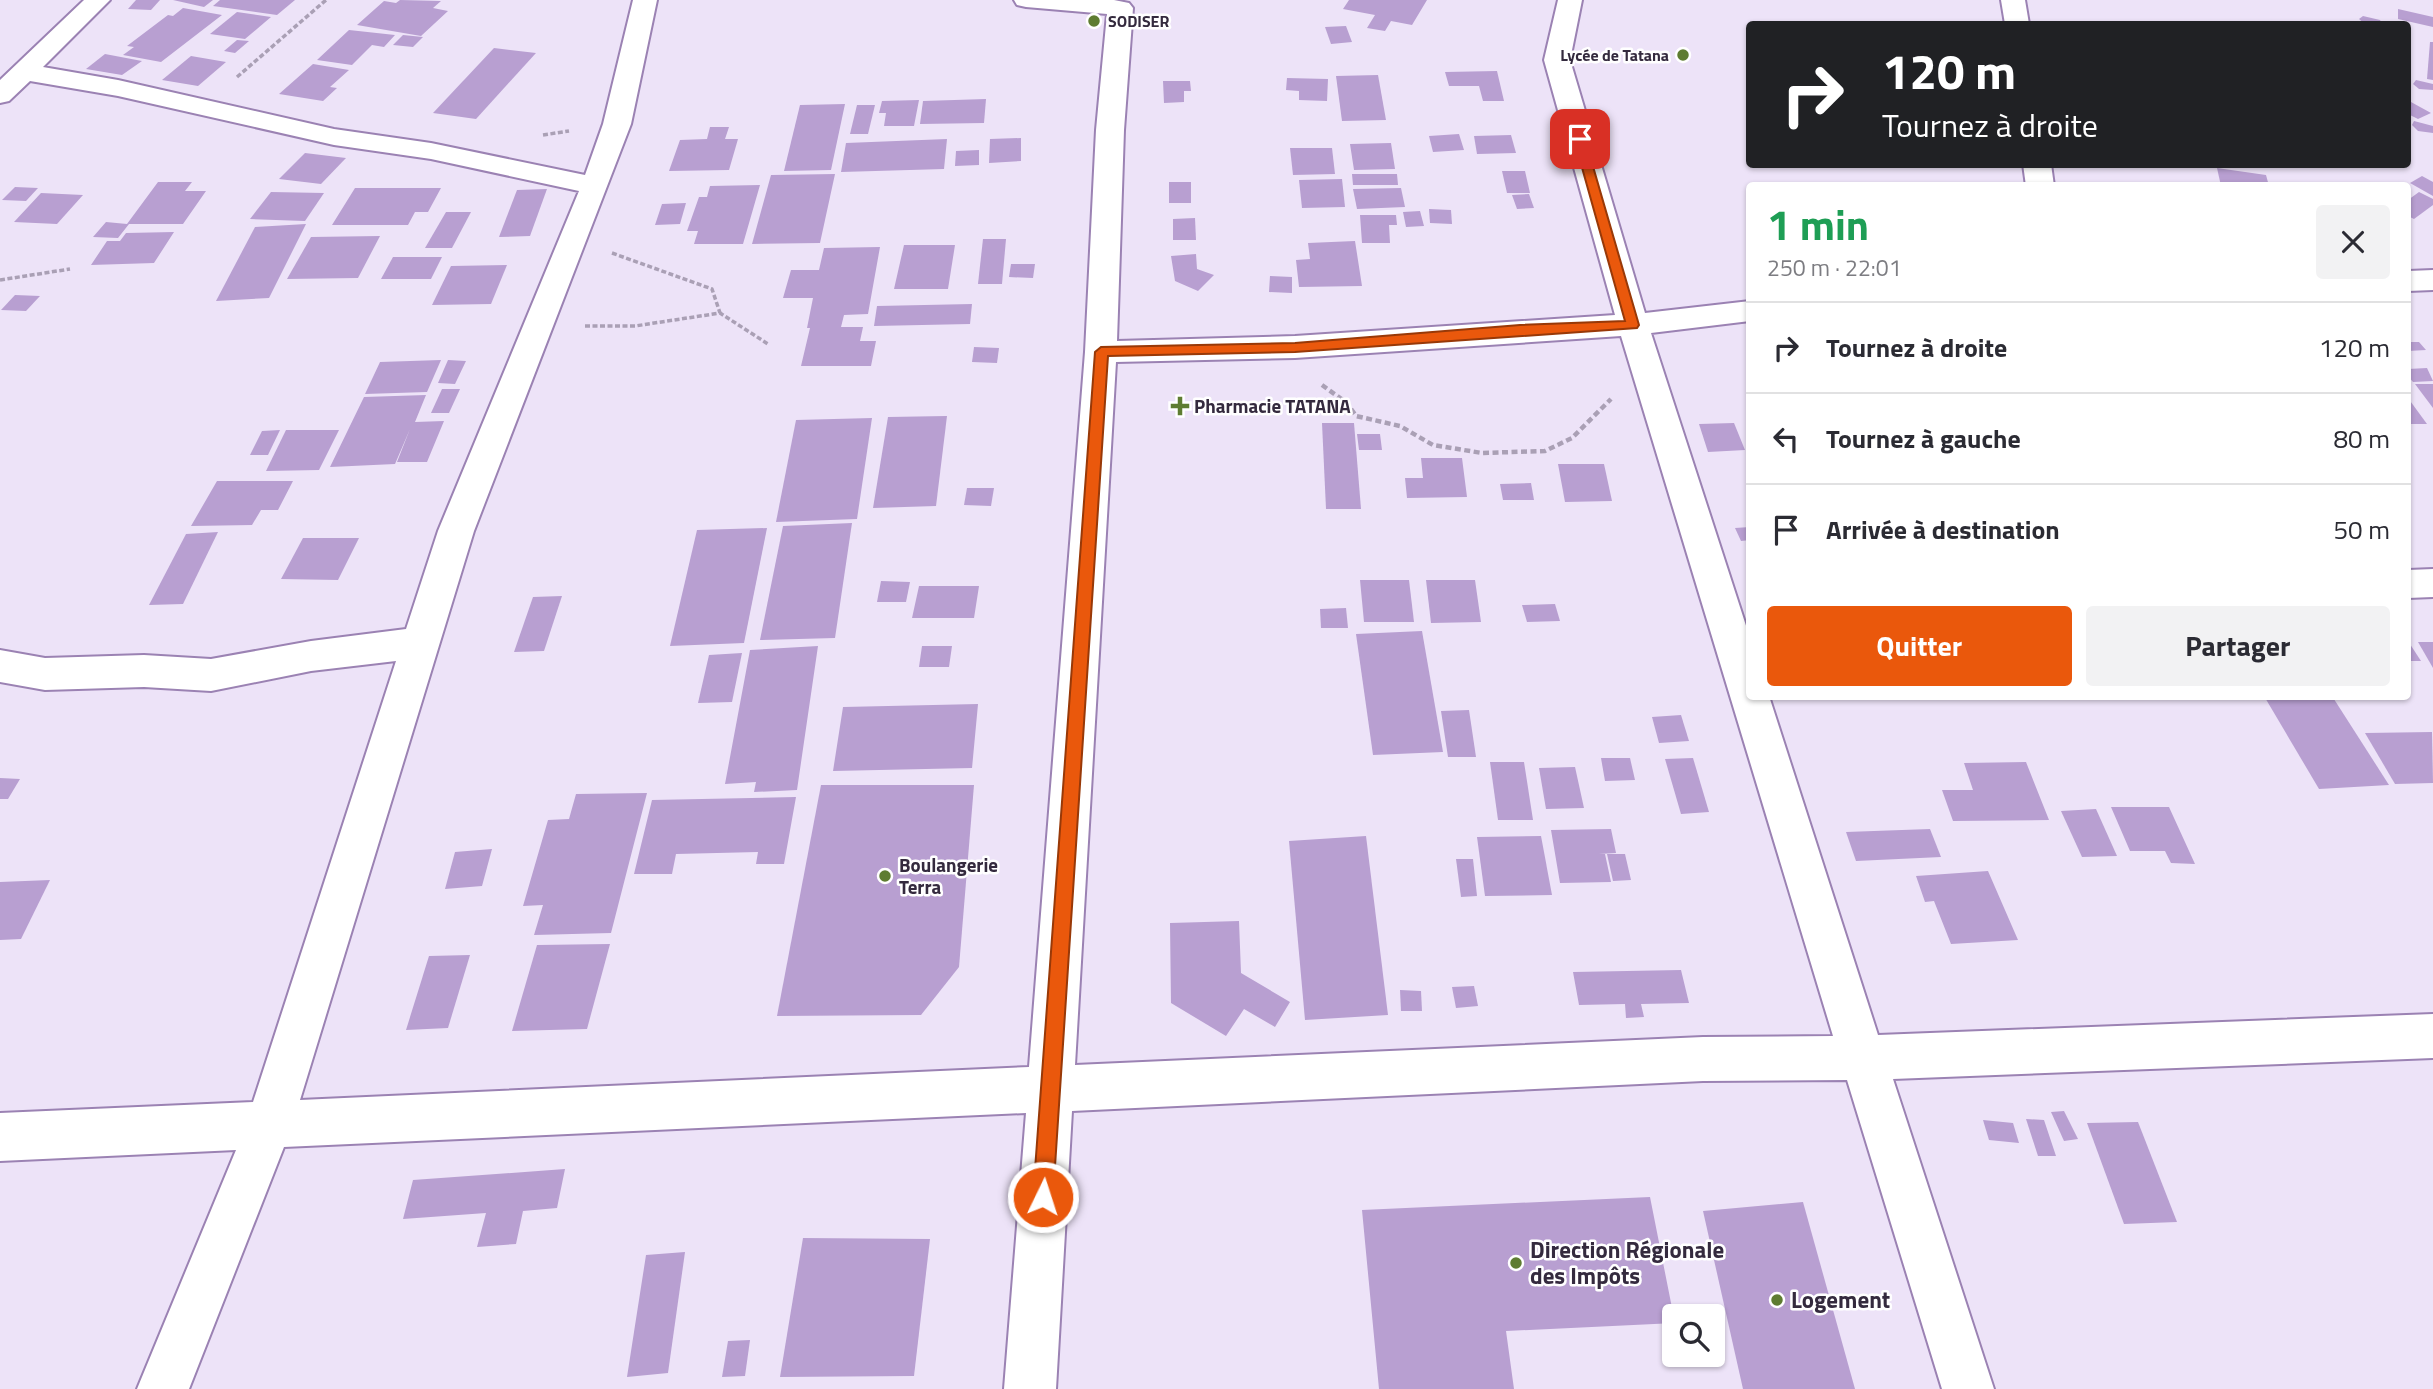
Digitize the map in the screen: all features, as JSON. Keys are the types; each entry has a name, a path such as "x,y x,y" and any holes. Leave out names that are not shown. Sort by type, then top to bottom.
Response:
{"street":[{"path":"1,93 98,0"},
{"path":"163,1389 269,1126 456,531 595,187 617,124 645,0"},
{"path":"1026,0 1122,4 1110,130 1101,352 1030,1389"},
{"path":"1570,0 1557,60 1645,366 1737,616 1746,648"},
{"path":"2013,0 2016,21"},
{"path":"23,72 118,88 334,137 432,151 595,187"},
{"path":"2411,281 2433,281"},
{"path":"1101,352 1270,348 1633,325 1746,311"},
{"path":"2411,584 2433,583"},
{"path":"0,666 46,674 144,671 211,675 311,656 420,643"},
{"path":"1761,700 1863,1058 1968,1389"},
{"path":"0,1137 1703,1059 1863,1058 2433,1036"}],"path":[{"path":"202,108 326,0"},
{"path":"572,242 652,265 712,289 720,313 768,344"},
{"path":"0,280 70,269"},
{"path":"539,325 635,326 720,313"},
{"path":"1270,348 1347,403 1356,416 1400,426 1433,445 1482,453 1545,451 1572,438 1645,366"}],"building":[{"path":"136,0 160,0 151,10 128,9"},
{"path":"173,0 213,0 204,7"},
{"path":"220,0 295,0 277,15 213,6"},
{"path":"400,0 441,1 433,8 448,11 421,36 357,25 384,1 396,3"},
{"path":"1349,0 1427,0 1412,25 1391,21 1385,31 1367,28 1375,15 1343,9"},
{"path":"183,8 222,15 161,62 123,55 134,47 127,46 168,15 173,16"},
{"path":"2398,9 2433,17 2433,27 2411,21 2398,19"},
{"path":"237,12 271,17 245,39 210,34"},
{"path":"2363,16 2380,21 2361,21 2359,19"},
{"path":"1346,26 1352,42 1331,44 1325,27"},
{"path":"349,30 395,35 384,47 372,45 352,65 317,60"},
{"path":"403,35 423,37 413,47 393,45"},
{"path":"237,40 249,41 235,53 224,51"},
{"path":"2430,42 2433,42 2433,80 2427,79"},
{"path":"494,48 536,53 476,119 433,113"},
{"path":"105,54 142,61 122,75 86,69"},
{"path":"191,56 226,62 198,86 162,80"},
{"path":"313,64 349,70 330,87 337,88 323,101 279,94"},
{"path":"1497,71 1504,101 1483,101 1479,86 1449,86 1445,72"},
{"path":"1378,75 1386,120 1342,121 1336,76"},
{"path":"1287,78 1328,79 1327,101 1299,100 1299,91 1286,90"},
{"path":"2416,80 2433,84 2433,90 2419,89 2413,84"},
{"path":"1163,81 1190,81 1191,91 1184,91 1184,102 1164,103"},
{"path":"986,99 984,123 920,124 923,101"},
{"path":"919,100 914,126 884,126 886,113 879,113 882,101"},
{"path":"2411,102 2431,113 2418,119 2411,116"},
{"path":"845,104 831,170 784,171 800,105"},
{"path":"857,105 875,105 868,134 850,134"},
{"path":"2414,121 2433,126 2433,133 2418,131 2412,125"},
{"path":"710,127 729,127 725,139 738,139 729,170 669,171 680,140 707,139"},
{"path":"1459,134 1464,150 1433,152 1429,136"},
{"path":"1511,135 1516,153 1477,154 1474,136"},
{"path":"1021,138 1021,161 989,163 990,139"},
{"path":"947,139 944,169 841,172 846,143"},
{"path":"1391,143 1395,169 1354,170 1350,144"},
{"path":"1290,148 1332,148 1335,174 1293,175"},
{"path":"979,150 979,165 955,166 956,151"},
{"path":"305,153 346,158 321,184 279,179"},
{"path":"2217,168 2266,175 2268,182 2220,182"},
{"path":"1502,171 1525,171 1530,193 1507,193"},
{"path":"835,174 820,243 752,244 771,175"},
{"path":"1352,174 1397,174 1398,185 1353,185"},
{"path":"2422,176 2433,182 2433,196 2411,184"},
{"path":"1342,179 1345,207 1302,208 1299,180"},
{"path":"158,182 192,182 185,191 206,191 183,224 129,224 118,238 93,237 106,222 127,224"},
{"path":"1169,182 1191,182 1191,203 1169,203"},
{"path":"760,185 743,244 694,244 698,231 687,231 699,197 707,197 710,186"},
{"path":"15,187 38,188 26,201 2,200"},
{"path":"355,188 441,188 428,212 415,212 408,225 332,225"},
{"path":"1401,188 1405,207 1357,209 1353,189"},
{"path":"547,189 530,236 499,237 517,190"},
{"path":"271,192 324,193 305,221 250,219"},
{"path":"2419,192 2433,199 2433,205 2414,219 2411,218 2411,198"},
{"path":"41,193 83,195 57,224 14,222"},
{"path":"1529,194 1534,208 1517,209 1512,195"},
{"path":"686,203 680,224 655,225 662,204"},
{"path":"1429,209 1451,210 1452,224 1430,223"},
{"path":"1420,211 1424,226 1406,227 1403,212"},
{"path":"446,212 471,212 452,248 425,248"},
{"path":"1360,215 1396,215 1397,225 1389,225 1390,243 1362,243"},
{"path":"1195,218 1196,240 1173,240 1173,219"},
{"path":"306,224 269,298 216,301 255,227"},
{"path":"174,232 154,263 91,265 107,241 120,241 126,233"},
{"path":"380,236 358,278 287,279 311,237"},
{"path":"983,239 1006,239 1002,284 978,284"},
{"path":"1355,241 1362,286 1299,287 1296,260 1310,259 1308,243"},
{"path":"904,245 955,245 948,289 894,289"},
{"path":"880,247 868,314 844,315 841,327 863,327 860,341 876,341 871,366 801,366 810,328 807,328 813,298 783,298 791,270 819,270 824,248"},
{"path":"1196,254 1197,269 1214,275 1198,291 1175,281 1171,256"},
{"path":"393,257 442,257 431,279 381,279"},
{"path":"1011,264 1035,264 1033,278 1009,277"},
{"path":"507,265 491,304 432,305 451,266"},
{"path":"1270,276 1292,277 1292,293 1269,292"},
{"path":"15,295 40,296 26,311 1,310"},
{"path":"972,304 970,324 874,326 877,306"},
{"path":"2411,342 2419,342 2426,350 2411,351"},
{"path":"974,347 999,348 997,363 972,362"},
{"path":"441,360 427,392 365,394 380,362"},
{"path":"448,360 466,361 455,384 438,383"},
{"path":"2427,368 2433,381 2413,382 2411,369"},
{"path":"2415,384 2433,384 2433,408"},
{"path":"442,389 460,389 449,413 431,413"},
{"path":"426,395 415,422 444,421 427,462 397,462 410,429 395,464 330,467 364,397"},
{"path":"2411,402 2427,424 2411,424"},
{"path":"947,416 936,506 873,508 888,417"},
{"path":"872,418 857,519 776,522 796,420"},
{"path":"1322,423 1354,423 1361,509 1326,509"},
{"path":"1734,423 1745,450 1708,452 1699,424"},
{"path":"280,430 268,455 250,455 262,431"},
{"path":"286,430 339,430 319,470 266,471"},
{"path":"1357,434 1380,434 1382,450 1359,450"},
{"path":"1421,458 1462,458 1467,497 1407,498 1405,478 1423,478"},
{"path":"1558,464 1604,464 1612,501 1565,502"},
{"path":"217,481 293,481 278,510 261,510 252,525 191,526"},
{"path":"1531,483 1534,500 1503,500 1500,484"},
{"path":"967,488 994,488 991,506 964,505"},
{"path":"852,523 835,638 760,640 783,526"},
{"path":"1746,527 1746,540 1741,541 1735,528"},
{"path":"767,528 744,643 670,646 697,530"},
{"path":"218,532 183,604 149,605 186,534"},
{"path":"303,538 359,538 338,580 281,579"},
{"path":"1360,580 1409,580 1414,622 1364,622"},
{"path":"1426,580 1475,580 1481,622 1431,623"},
{"path":"881,581 910,582 906,602 877,602"},
{"path":"919,586 979,586 974,618 912,618"},
{"path":"562,596 544,651 514,652 533,597"},
{"path":"1555,604 1560,621 1527,622 1522,605"},
{"path":"1346,608 1348,628 1321,628 1320,609"},
{"path":"1422,631 1443,752 1373,755 1356,634"},
{"path":"2418,642 2433,642 2433,668"},
{"path":"818,646 797,790 754,792 756,782 725,784 750,650"},
{"path":"922,646 952,646 949,667 919,667"},
{"path":"2411,646 2421,661 2411,661"},
{"path":"742,653 732,702 698,703 709,655"},
{"path":"2266,700 2335,700 2389,785 2319,789"},
{"path":"978,704 972,768 833,771 843,707"},
{"path":"1469,710 1476,757 1448,757 1441,711"},
{"path":"1681,715 1689,741 1659,743 1652,717"},
{"path":"2432,732 2433,783 2395,784 2365,733"},
{"path":"1601,758 1630,758 1635,780 1605,781"},
{"path":"1693,758 1709,812 1681,814 1665,759"},
{"path":"1490,762 1524,762 1533,820 1498,820"},
{"path":"2026,762 2049,820 1953,821 1942,790 1973,790 1964,763"},
{"path":"1575,767 1584,808 1546,809 1539,768"},
{"path":"0,778 20,779 8,799 0,799"},
{"name":"Boulangerie Terra","path":"821,785 974,785 959,967 921,1015 777,1016"},
{"path":"647,793 611,933 534,935 543,905 523,906 548,820 569,819 576,794"},
{"path":"796,797 784,864 756,864 758,852 676,854 672,874 634,874 652,800"},
{"path":"2111,807 2169,807 2195,864 2171,863 2165,851 2130,851"},
{"path":"2096,809 2117,856 2082,857 2061,811"},
{"path":"1611,829 1616,853 1599,854 1605,854 1611,882 1560,883 1551,830"},
{"path":"1930,829 1941,857 1856,861 1846,832"},
{"path":"1366,836 1388,1015 1305,1020 1289,841"},
{"path":"1541,836 1552,895 1485,896 1477,837"},
{"path":"492,849 482,886 445,889 455,852"},
{"path":"1607,854 1625,854 1631,880 1613,881"},
{"path":"1456,859 1473,859 1477,896 1461,897"},
{"path":"1988,871 2018,940 1951,944 1934,901 1925,902 1916,876"},
{"path":"50,880 21,939 0,940 0,882"},
{"path":"1239,921 1241,973 1290,1002 1275,1027 1244,1009 1226,1036 1171,1003 1170,923"},
{"path":"610,944 587,1029 512,1031 537,945"},
{"path":"470,955 448,1028 406,1030 429,956"},
{"path":"1681,970 1689,1003 1641,1004 1644,1017 1626,1018 1625,1004 1579,1005 1573,972"},
{"path":"1474,986 1478,1006 1456,1008 1452,987"},
{"path":"1400,990 1421,991 1422,1011 1401,1011"},
{"path":"2064,1111 2078,1139 2064,1141 2051,1112"},
{"path":"2026,1119 2044,1120 2056,1156 2038,1156"},
{"path":"1983,1120 2013,1123 2019,1143 1989,1140"},
{"path":"2138,1122 2177,1222 2124,1224 2087,1123"},
{"path":"565,1169 557,1208 523,1211 516,1244 477,1247 486,1213 403,1219 413,1180"},
{"name":"Direction Régionale des Impôts","path":"1650,1197 1671,1304 1662,1304 1662,1324 1506,1331 1514,1389 1379,1389 1362,1210"},
{"name":"Logement","path":"1803,1202 1855,1389 1743,1389 1703,1211"},
{"path":"803,1238 930,1239 914,1376 780,1377"},
{"path":"685,1252 668,1373 627,1377 646,1255"},
{"path":"750,1340 745,1376 722,1377 728,1341"}],"place":[{"name":"SODISER","path":"1094,21"},
{"name":"Lycée de Tatana","path":"1683,55"},
{"name":"Pharmacie TATANA","path":"1180,406"},
{"name":"Boulangerie Terra","path":"885,876"},
{"name":"Direction Régionale des Impôts","path":"1516,1263"},
{"name":"Logement","path":"1777,1300"}],"route":[{"path":"1043,1197 1101,352 1295,347 1520,330 1633,325 1580,139"}]}
